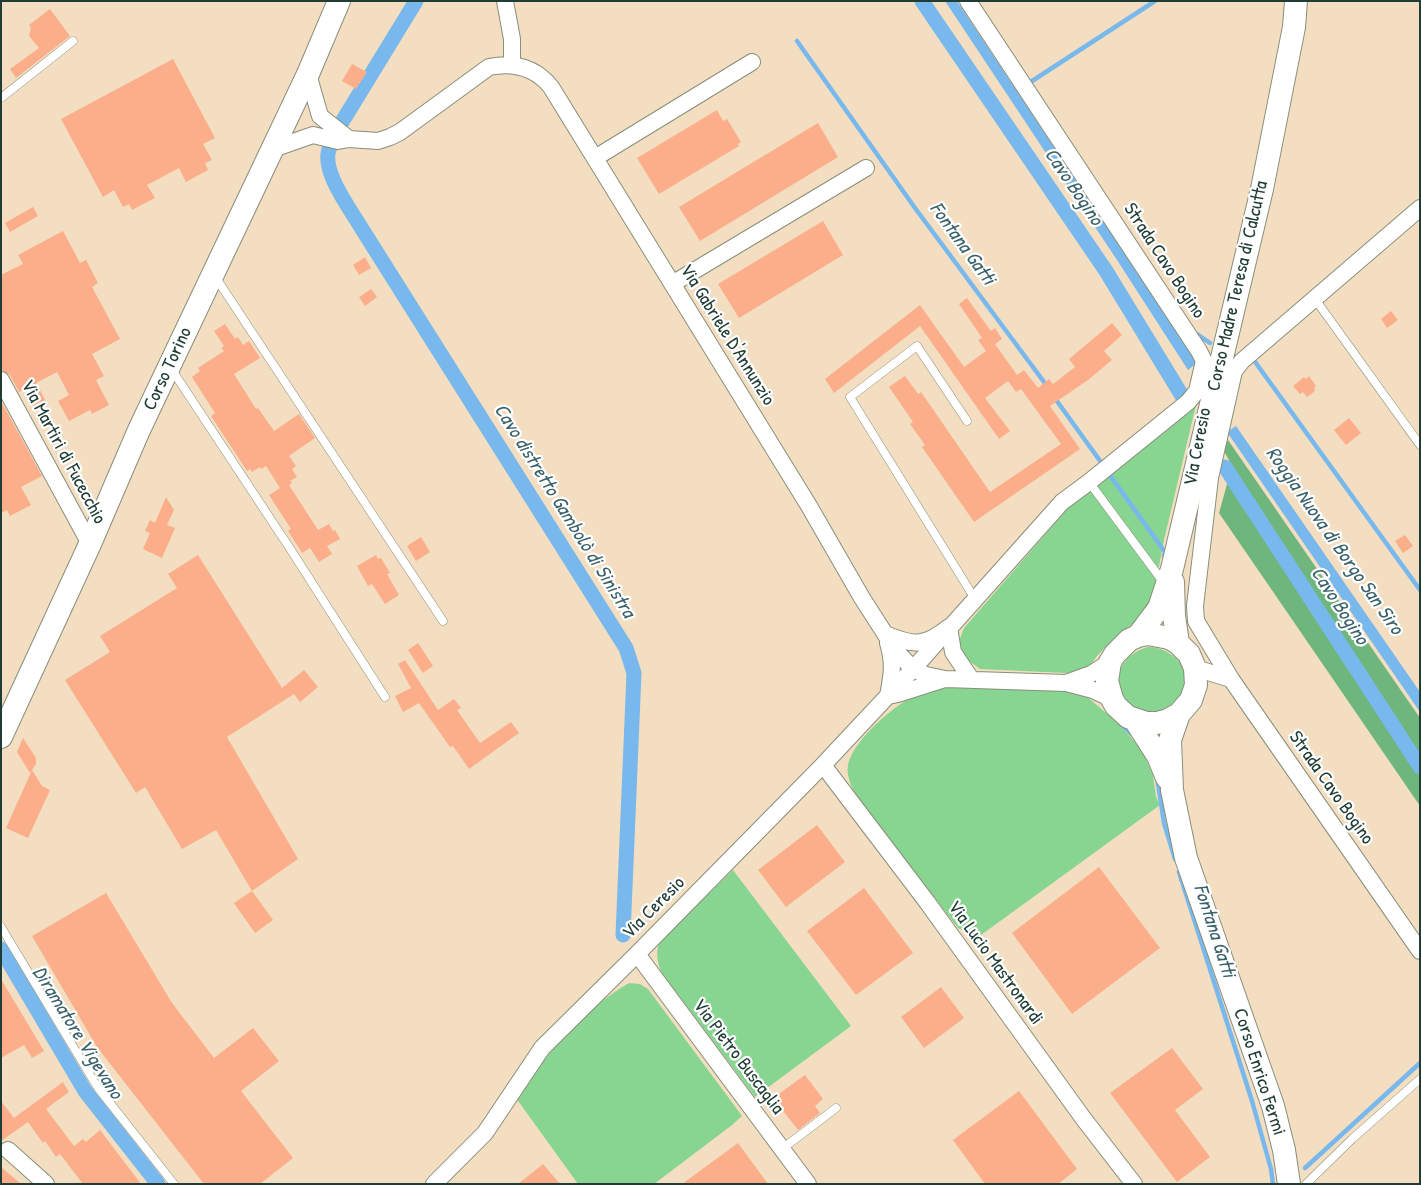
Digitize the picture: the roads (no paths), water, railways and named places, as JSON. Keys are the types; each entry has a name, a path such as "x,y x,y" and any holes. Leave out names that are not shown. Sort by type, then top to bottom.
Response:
{"main road":[{"name":"Corso Torino","path":"1,737 90,544 139,430 273,150 339,1"},
{"name":"Corso Madre Teresa di Calcutta","path":"1138,636 1159,608 1170,578 1262,189 1294,28 1296,1"},
{"name":"Corso Madre Teresa di Calcutta","path":"1170,578 1178,643"},
{"path":"1148,634 1169,638 1178,643 1189,654 1195,668 1196,685 1184,707 1168,720 1157,723 1135,720 1121,712 1112,699 1107,681 1110,662 1121,646 1138,636 1148,634"},
{"name":"Corso Enrico Fermi","path":"1184,707 1170,740 1172,790 1186,858 1274,1106 1290,1184"},
{"name":"Corso Enrico Fermi","path":"1135,720 1158,756 1172,790"}],"street":[{"path":"504,1 512,38 512,65"},
{"name":"Strada Cavo Bogino","path":"913,670 949,627 1062,502 1188,402 1198,386 1204,361 1194,343 968,1"},
{"path":"595,158 752,62"},
{"name":"Via Gabriele D'Annunzio","path":"313,135 338,141 349,139 378,141 390,137 400,132 489,67 522,66 544,78 809,506 862,598 900,656 913,670"},
{"path":"308,74 320,116"},
{"path":"290,111 306,111 320,116 349,139"},
{"path":"273,150 313,135 299,123 290,111"},
{"path":"672,284 866,168"},
{"name":"Via Ceresio","path":"1227,678 1196,622 1195,606 1211,472 1234,371 1242,361 1420,208"},
{"name":"Via Martiri di Fucecchio","path":"1,380 90,544"},
{"path":"885,634 906,642 919,644 932,639 949,627 953,652 971,679"},
{"path":"885,634 893,670 888,696 945,679"},
{"path":"1066,683 1091,674 1110,662"},
{"path":"1195,668 1227,678"},
{"path":"913,670 945,679 1066,683 1093,690 1112,699"},
{"name":"Via Ceresio","path":"434,1184 485,1133 542,1048 823,765 913,670"},
{"path":"1184,707 1227,678"},
{"name":"Strada Cavo Bogino","path":"1227,678 1420,951"},
{"name":"Via Lucio Mastronardi","path":"823,765 927,902 1083,1118 1134,1184"},
{"name":"Via Pietro Buscaglia","path":"636,954 808,1184"},
{"path":"8,1150 46,1184"}],"lane":[{"path":"1,98 73,41"},
{"path":"213,274 443,621"},
{"path":"1315,299 1420,445"},
{"path":"967,421 917,346 850,397 975,599"},
{"path":"170,366 385,697"},
{"path":"1089,482 1141,554 1170,578"},
{"path":"1,927 98,1088 174,1184"},
{"path":"1306,1184 1352,1139 1420,1079"},
{"path":"782,1149 836,1108"}],"water":[{"path":"945,1 957,1 1197,363 1188,370 1117,260"},
{"path":"1236,426 1420,692 1420,712 1227,432"}],"waterway":[{"name":"Cavo distretto Gambolò di Sinistra","path":"342,122 416,1"},
{"name":"Cavo Bogino","path":"922,1 1106,271 1184,399"},
{"path":"1031,86 1029,83 1155,1"},
{"name":"Fontana Gatti","path":"797,41 915,208 1047,386"},
{"name":"Cavo distretto Gambolò di Sinistra","path":"330,147 328,156 332,178 344,201 626,648 634,673 623,935"},
{"path":"1197,334 1210,343"},
{"path":"1253,359 1420,590"},
{"name":"Fontana Gatti","path":"1054,397 1103,465"},
{"name":"Cavo Bogino","path":"1225,467 1420,767"},
{"name":"Fontana Gatti","path":"1109,474 1165,552 1164,556"},
{"name":"Fontana Gatti","path":"1121,724 1134,736"},
{"name":"Fontana Gatti","path":"1157,777 1164,823 1175,859"},
{"name":"Fontana Gatti","path":"1179,872 1252,1101 1271,1169 1273,1184"},
{"name":"Diramatore Vigevano","path":"1,949 85,1091 158,1184"},
{"path":"1305,1168 1420,1063"}],"water label":[{"name":"Roggia Nuova di Borgo San Siro","path":"1334,541"}]}
